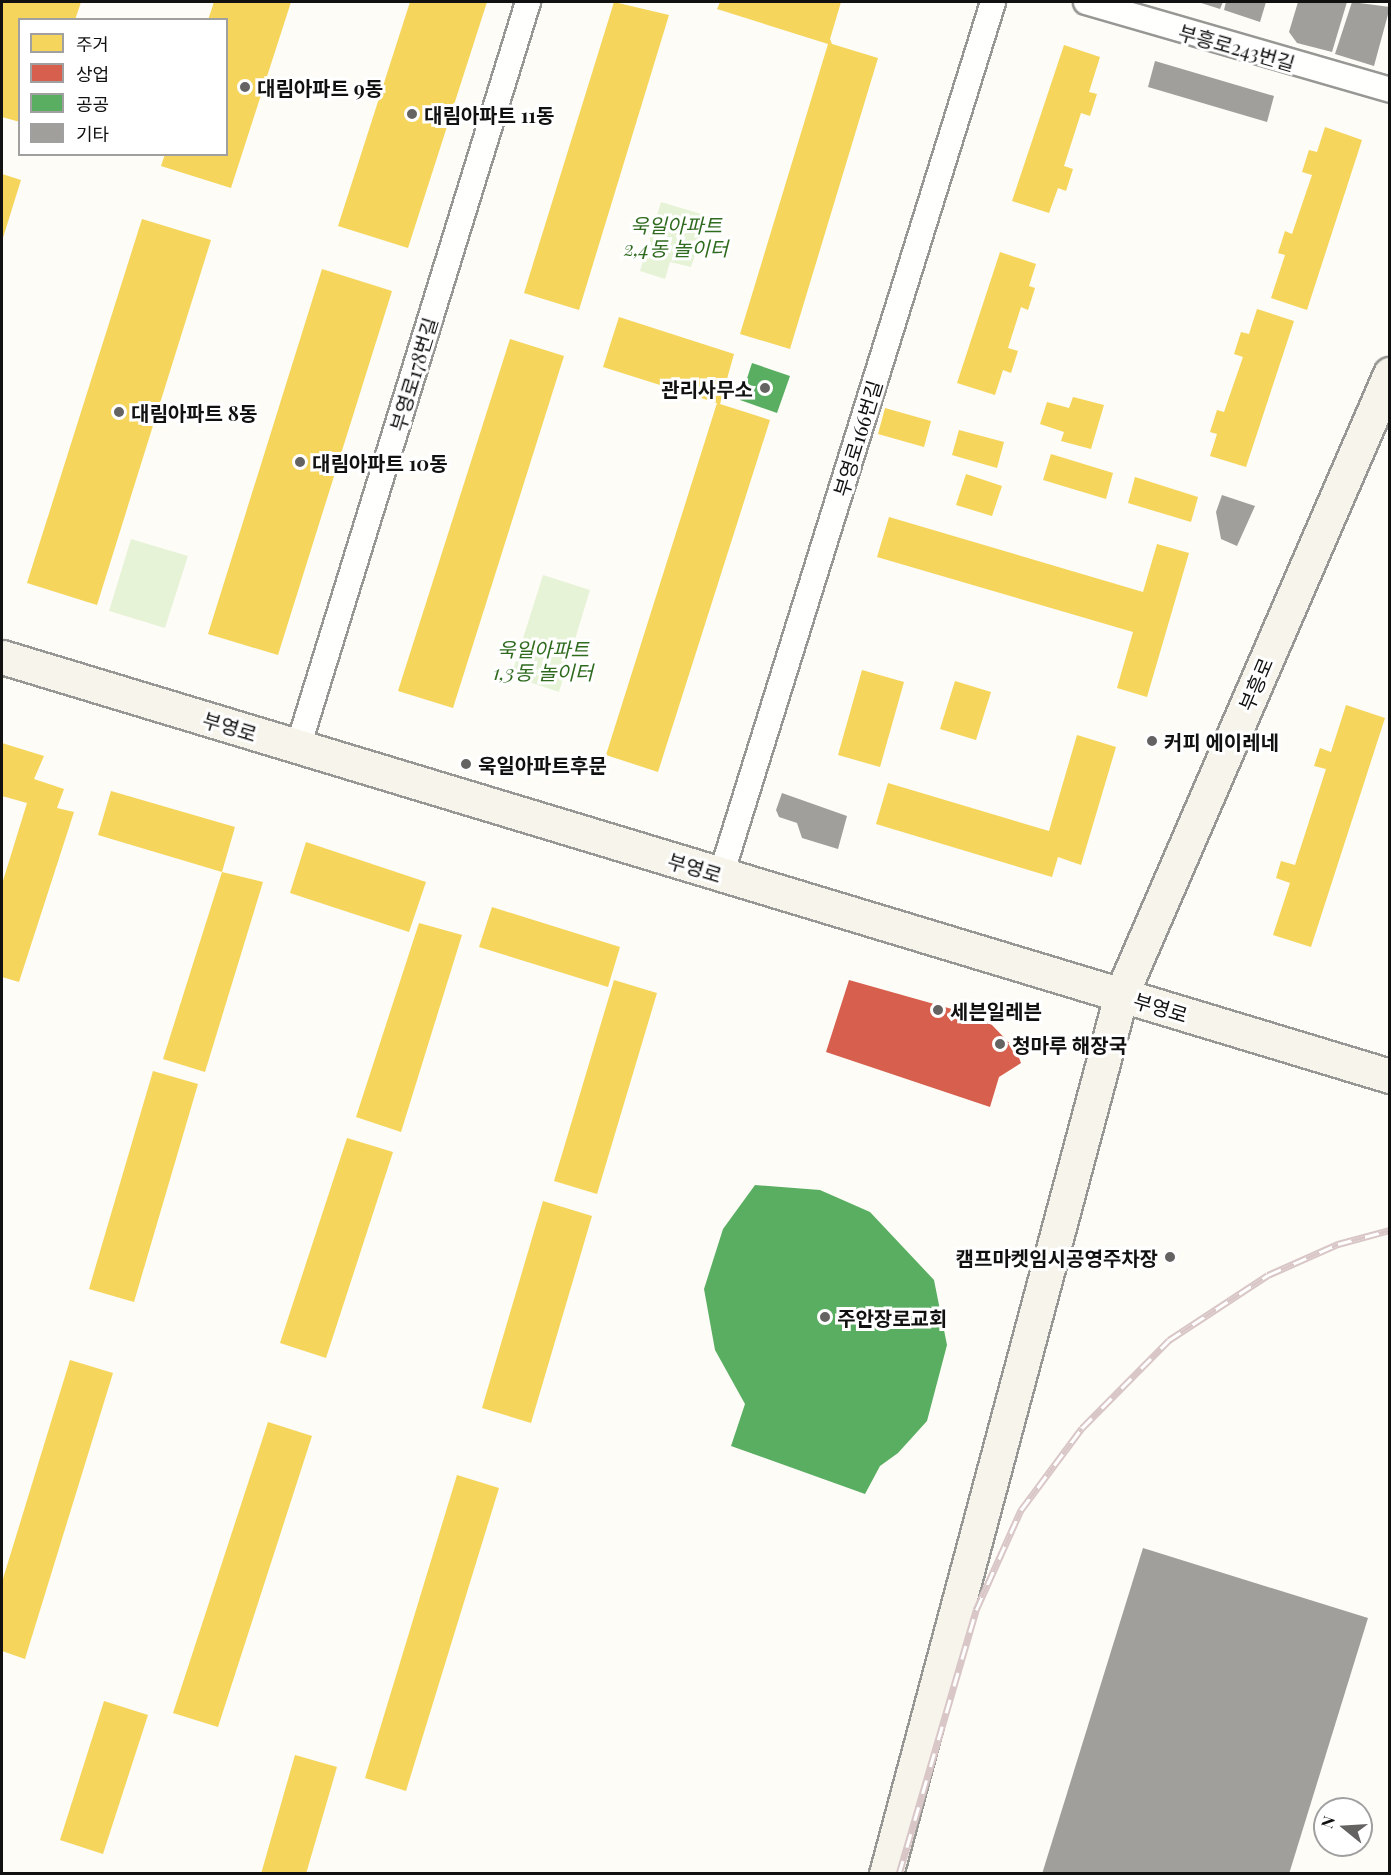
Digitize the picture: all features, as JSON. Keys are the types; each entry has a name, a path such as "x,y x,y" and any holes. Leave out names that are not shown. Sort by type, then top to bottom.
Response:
{"main road":[{"name":"부흥로","path":"886,1874 1121,995 1389,374"},
{"name":"부영로","path":"2,657 1389,1076"}],"street":[{"name":"부영로178번길","path":"298,747 528,2"},
{"name":"부영로166번길","path":"721,875 993,2"},
{"name":"부흥로243번길","path":"1086,2 1389,90"}],"green space":[{"name":"욱일아파트 2,4동 놀이터","path":"661,202 708,216 691,267 670,262 665,279 640,271"},
{"path":"131,539 188,556 165,628 109,611"},
{"name":"욱일아파트 1,3동 놀이터","path":"543,575 590,590 559,692 511,676"}],"building: 주거":[{"path":"3,2 81,2 76,18 18,18 18,121 2,117"},
{"name":"대림아파트 9동","path":"214,2 291,2 231,188 161,166 164,156 228,156 228,18 209,18"},
{"name":"대림아파트 11동","path":"410,2 487,2 408,248 338,226"},
{"path":"614,2 669,15 579,310 524,293"},
{"path":"720,2 841,2 830,39 832,44 878,58 790,349 740,334 828,44 717,9"},
{"path":"1064,45 1100,57 1089,92 1097,94 1090,116 1081,113 1064,166 1073,169 1066,191 1058,188 1049,213 1012,201"},
{"path":"1325,127 1362,140 1307,310 1271,298 1285,255 1278,253 1285,231 1292,234 1312,175 1302,172 1309,150 1317,152"},
{"path":"2,174 21,180 2,241"},
{"name":"대림아파트 8동","path":"142,219 211,240 97,605 27,583"},
{"path":"1000,252 1036,264 1029,286 1035,288 1028,310 1021,307 1008,348 1018,351 1011,373 1003,370 995,395 957,383"},
{"name":"대림아파트 10동","path":"322,269 392,291 278,655 208,634"},
{"path":"1257,309 1294,321 1246,467 1210,456 1217,434 1210,432 1217,410 1224,412 1243,357 1234,354 1241,332 1249,334"},
{"path":"619,317 734,354 720,404 770,420 658,772 606,755 717,403 603,367"},
{"path":"510,339 564,356 453,708 398,691"},
{"path":"1073,397 1104,405 1091,449 1061,441 1064,432 1040,424 1047,402 1069,408"},
{"path":"885,408 931,421 924,447 878,434"},
{"path":"959,430 1004,442 997,468 952,455"},
{"path":"1051,454 1113,473 1106,499 1043,480"},
{"path":"966,474 1002,486 992,516 956,505"},
{"path":"1135,477 1198,497 1191,522 1128,503"},
{"path":"889,517 1143,592 1157,544 1189,553 1147,697 1117,688 1133,632 877,557"},
{"path":"862,670 904,682 880,767 838,755"},
{"path":"955,681 991,692 976,740 940,729"},
{"path":"1346,705 1385,718 1311,947 1273,935 1290,883 1276,878 1281,861 1295,865 1326,769 1314,766 1320,748 1331,752"},
{"path":"1077,735 1116,747 1081,865 1058,857 1052,877 876,824 888,783 1049,831"},
{"path":"2,743 44,756 34,779 64,789 57,808 74,812 19,982 2,977 2,884 27,803 2,796"},
{"path":"111,791 235,827 222,872 98,835"},
{"path":"306,842 426,882 409,932 290,893"},
{"path":"222,872 263,882 205,1072 163,1059"},
{"path":"492,907 620,947 608,987 479,947"},
{"path":"419,923 462,935 401,1132 356,1117"},
{"path":"614,980 657,993 597,1194 554,1181"},
{"path":"153,1071 198,1084 134,1302 89,1289"},
{"path":"347,1138 393,1152 326,1358 280,1343"},
{"path":"543,1201 592,1216 531,1423 482,1408"},
{"path":"70,1360 113,1373 25,1659 2,1651 2,1582"},
{"path":"268,1422 312,1436 218,1727 173,1713"},
{"path":"457,1475 499,1488 406,1791 365,1778"},
{"path":"104,1701 148,1715 103,1854 60,1840"},
{"path":"295,1755 337,1767 306,1874 261,1874"}],"building: 상업":[{"path":"849,980 966,1013 992,1025 1016,1050 1021,1063 999,1077 990,1107 826,1052"}],"building: 공공":[{"name":"관리사무소","path":"752,363 790,376 777,413 740,400"},
{"name":"주안장로교회","path":"755,1185 820,1190 870,1212 934,1280 947,1345 927,1421 898,1453 880,1466 865,1494 731,1446 745,1404 715,1350 704,1289 723,1229"}],"building: 기타":[{"path":"1198,2 1223,2 1220,9"},
{"path":"1226,2 1266,2 1260,22 1224,10"},
{"path":"1298,2 1347,2 1332,52 1297,43 1289,32"},
{"path":"1352,2 1390,7 1374,66 1335,54"},
{"path":"1155,61 1274,96 1267,122 1148,87"},
{"path":"1222,495 1255,506 1237,546 1221,539 1216,512"},
{"path":"782,793 847,816 838,849 802,838 797,823 779,817 776,810"},
{"path":"1143,1548 1368,1618 1289,1874 1042,1874"}],"railway":[{"path":"899,1874 976,1610 1021,1510 1082,1428 1169,1340 1268,1275 1338,1244 1390,1230"}],"place":[{"name":"대림아파트 9동","path":"245,87"},
{"name":"대림아파트 11동","path":"412,114"},
{"name":"관리사무소","path":"765,388"},
{"name":"대림아파트 8동","path":"119,412"},
{"name":"대림아파트 10동","path":"300,462"},
{"name":"커피 에이레네","path":"1152,741"},
{"name":"욱일아파트후문","path":"466,764"},
{"name":"세븐일레븐","path":"938,1010"},
{"name":"청마루 해장국","path":"1000,1044"},
{"name":"캠프마켓임시공영주차장","path":"1170,1257"},
{"name":"주안장로교회","path":"825,1317"}]}
